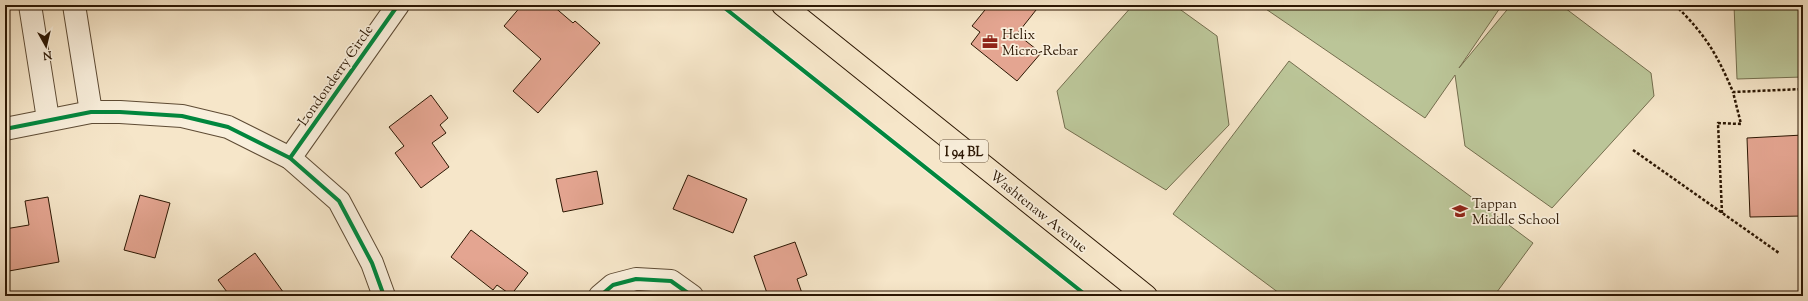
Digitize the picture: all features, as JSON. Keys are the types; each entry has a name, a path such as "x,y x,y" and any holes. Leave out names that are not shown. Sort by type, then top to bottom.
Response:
{"main road":[{"name":"Washtenaw Avenue","path":"783,5 1146,296"}],"street":[{"path":"30,5 48,119"},
{"path":"74,5 90,112"},
{"name":"Londonderry Circle","path":"290,158 398,5"},
{"path":"5,129 48,119 90,112 120,112 182,116 228,127 290,158 339,201 372,262 384,296"},
{"path":"600,296 612,285 636,279 671,281 692,296"}],"path":[{"path":"1675,5 1694,23 1718,56 1733,92 1741,124 1718,123 1722,214"},
{"path":"1733,92 1803,89"},
{"path":"1633,150 1722,214 1780,253"}],"green space":[{"path":"1133,5 1174,5 1217,36 1229,125 1166,190 1065,128 1057,91"},
{"path":"1260,5 1502,5 1459,68 1511,5 1561,5 1651,73 1654,96 1552,208 1465,146 1455,75 1425,118"},
{"path":"1734,5 1803,5 1803,77 1737,79"},
{"path":"1289,61 1533,243 1494,296 1283,296 1173,214"}],"building":[{"path":"522,5 552,5 573,23 575,21 600,43 538,113 513,91 541,59 504,26"},
{"path":"989,5 1040,5 1017,34 1041,53 1017,81 971,44 980,32 972,26"},
{"path":"431,95 448,118 440,125 446,133 432,143 449,167 421,188 395,153 404,146 389,127"},
{"path":"1803,135 1803,216 1750,217 1747,138"},
{"path":"597,171 603,204 563,212 556,179"},
{"path":"688,175 747,199 733,233 673,209"},
{"path":"140,195 170,203 155,258 124,250"},
{"path":"48,197 59,262 9,271 5,247 5,229 29,225 25,201"},
{"path":"471,230 528,273 511,295 497,285 493,290 451,257"},
{"path":"795,242 807,275 797,279 803,296 768,296 754,256"},
{"path":"255,253 286,296 230,296 218,280"}],"cycle path":[{"path":"290,158 398,5"},
{"path":"721,5 1087,296"},
{"path":"5,129 91,112 120,112 182,116 228,127 290,158 339,201 372,263 384,296"},
{"path":"600,296 613,285 636,279 671,281 692,296"}],"place":[{"name":"Helix Micro-Rebar","path":"990,42"},
{"name":"Tappan Middle School","path":"1460,211"}]}
